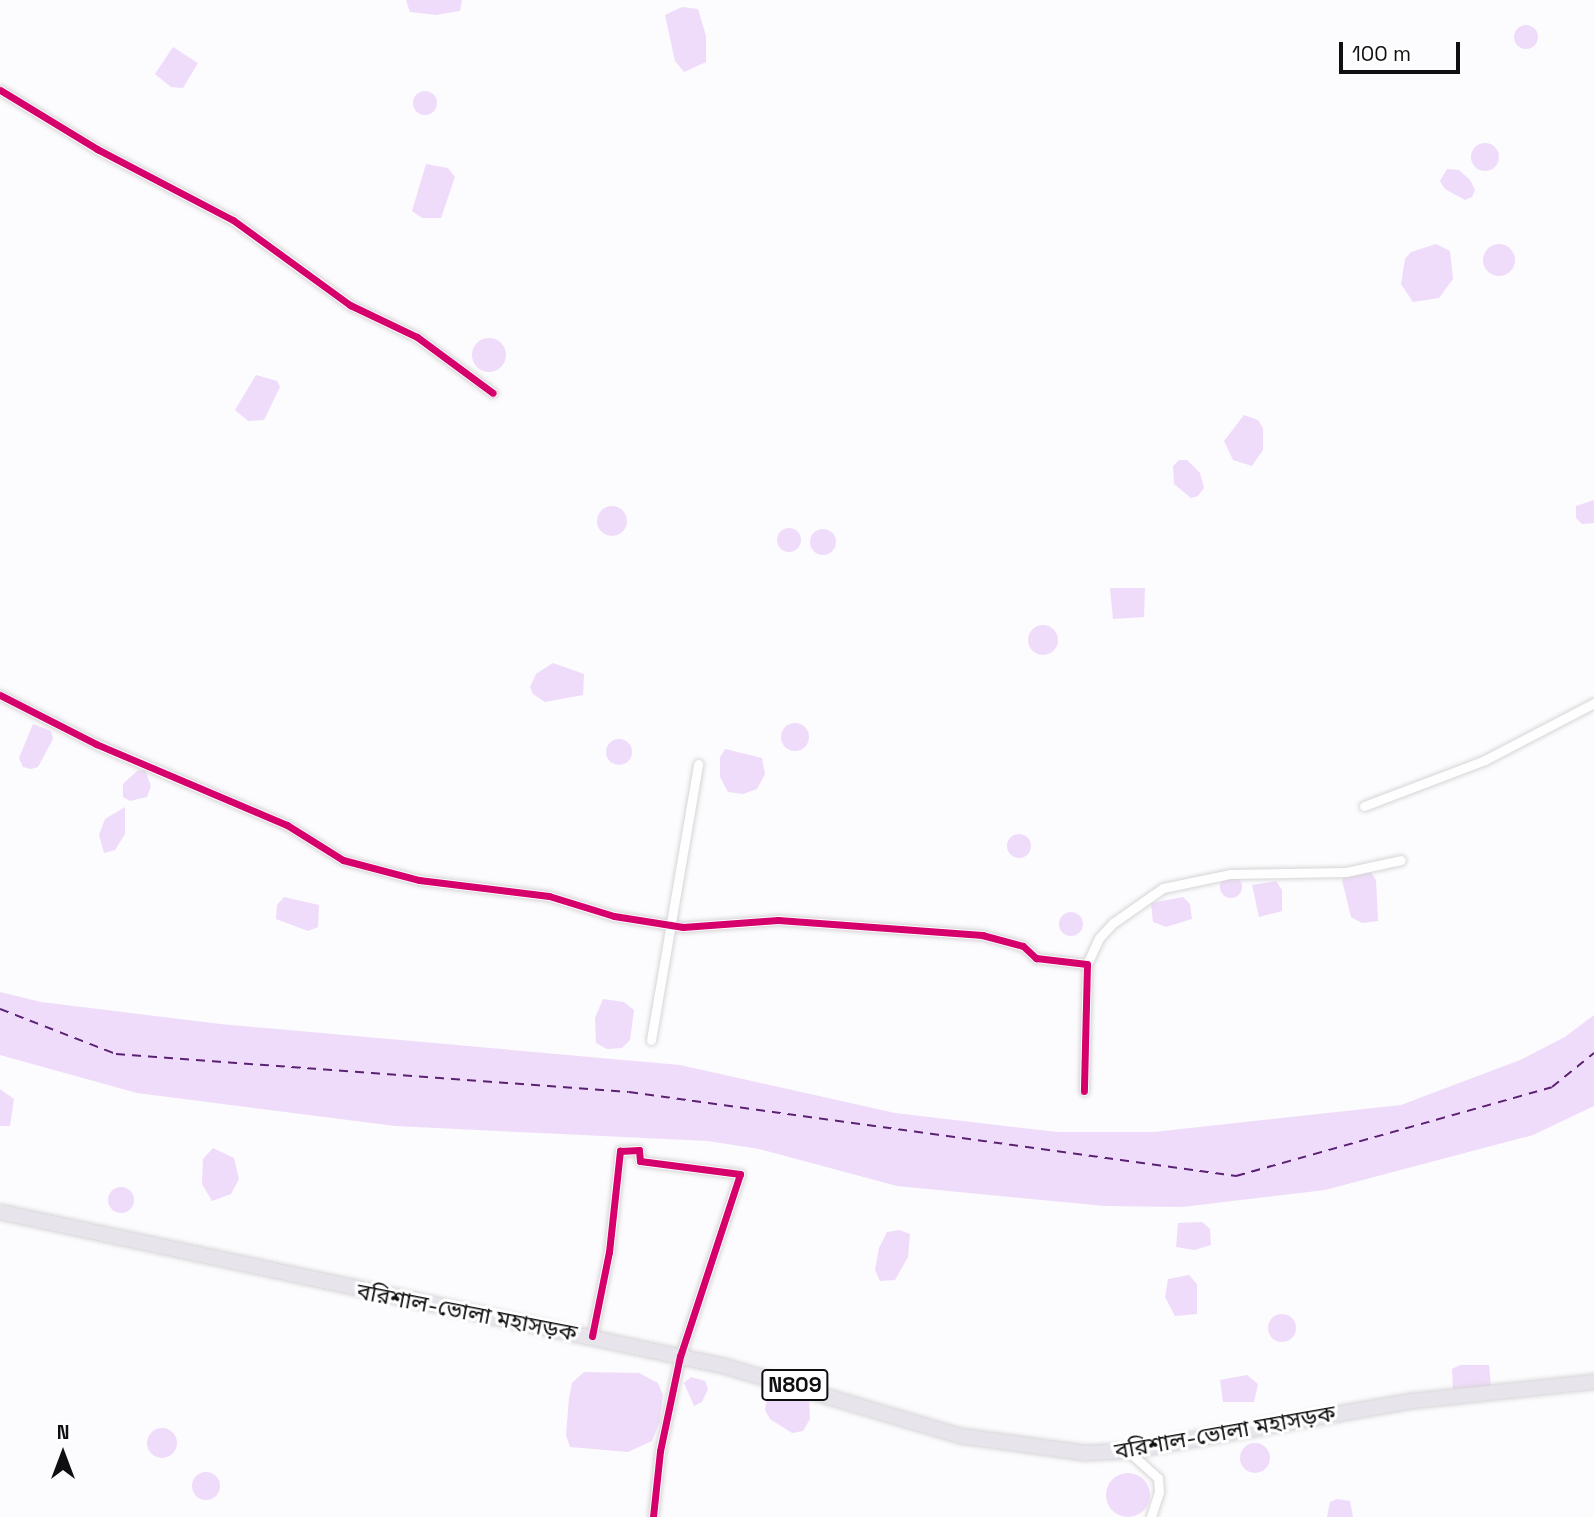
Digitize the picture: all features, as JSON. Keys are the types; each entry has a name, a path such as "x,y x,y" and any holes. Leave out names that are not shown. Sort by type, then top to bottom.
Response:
{"highway":[{"name":"বরিশাল-ভোলা মহাসড়ক","path":"0,1212 389,1298 592,1336 680,1356 773,1378 961,1436 1085,1453 1128,1451 1294,1419 1594,1382"}],"street":[{"path":"0,90 97,149 233,220 350,305 417,337 493,393"},
{"path":"0,695 96,744 287,825 343,860 419,880 549,896 614,916 694,928 741,920 778,920 982,934 1023,946 1036,958 1087,964"},
{"path":"1364,806 1485,760 1594,703"},
{"path":"651,1040 698,764"},
{"path":"1084,1091 1087,964 1099,938 1113,923 1163,888 1230,874 1346,872 1401,860"},
{"path":"592,1336 609,1252 620,1151 639,1150 639,1161 738,1173 680,1356 660,1451 653,1517"},
{"path":"1128,1451 1158,1478 1159,1492 1151,1517"}],"shaded area":[{"path":"406,0 462,0 460,11 436,15 410,12"},
{"path":"682,7 698,9 706,36 706,62 684,72 675,61 665,15"},
{"path":"1526,25 1535,28 1538,37 1535,46 1526,49 1517,46 1514,37 1517,28"},
{"path":"173,47 198,63 183,88 171,87 155,74"},
{"path":"425,91 434,94 437,103 434,112 425,115 416,112 413,103 416,94"},
{"path":"1485,143 1495,147 1499,157 1495,167 1485,171 1475,167 1471,157 1475,147"},
{"path":"426,164 448,168 455,177 441,218 422,218 412,211"},
{"path":"1447,169 1459,170 1470,180 1475,190 1472,197 1465,200 1445,189 1440,181"},
{"path":"1436,244 1450,251 1453,279 1439,298 1413,302 1401,284 1405,259 1411,252"},
{"path":"1499,244 1511,248 1515,260 1511,272 1499,276 1487,272 1483,260 1487,248"},
{"path":"489,338 501,343 506,355 501,367 489,372 477,367 472,355 477,343"},
{"path":"256,375 277,381 280,387 264,420 248,421 235,410"},
{"path":"1244,415 1258,420 1263,428 1263,450 1252,466 1233,460 1224,441"},
{"path":"1179,460 1187,460 1200,473 1204,488 1198,496 1191,498 1174,484 1173,466"},
{"path":"1594,500 1594,523 1582,524 1576,518 1576,506"},
{"path":"612,506 623,510 627,521 623,532 612,536 601,532 597,521 601,510"},
{"path":"789,528 800,535 801,540 794,551 789,552 778,545 777,540 784,529"},
{"path":"823,529 832,533 836,542 832,551 823,555 814,551 810,542 814,533"},
{"path":"1110,588 1145,588 1144,617 1113,619"},
{"path":"1043,625 1054,629 1058,640 1054,651 1043,655 1032,651 1028,640 1032,629"},
{"path":"553,663 584,674 583,695 545,702 533,694 530,687 536,674"},
{"path":"795,723 805,727 809,737 805,747 795,751 785,747 781,737 785,727"},
{"path":"33,724 51,731 53,739 38,767 31,769 23,767 19,758"},
{"path":"619,739 628,743 632,752 628,761 619,765 610,761 606,752 610,743"},
{"path":"725,749 762,758 765,774 757,789 743,794 728,792 720,777 720,757"},
{"path":"145,770 151,786 147,797 130,801 123,797 123,784 137,771"},
{"path":"125,807 125,834 115,850 104,853 99,835 105,819"},
{"path":"1019,834 1027,838 1031,846 1027,854 1019,858 1011,854 1007,846 1011,838"},
{"path":"1368,868 1376,880 1378,921 1362,923 1351,917 1342,880 1346,873"},
{"path":"1227,876 1235,876 1242,883 1242,891 1235,898 1227,898 1220,891 1220,883"},
{"path":"1276,881 1282,890 1282,911 1259,917 1252,885"},
{"path":"284,897 319,905 318,927 308,931 276,919 277,905"},
{"path":"1183,897 1190,904 1192,919 1166,927 1153,922 1151,903"},
{"path":"1071,912 1082,919 1083,924 1076,935 1071,936 1060,929 1059,924 1066,913"},
{"path":"0,992 41,1002 220,1024 680,1065 895,1113 1057,1132 1154,1132 1401,1105 1520,1060 1565,1037 1594,1015 1594,1106 1533,1135 1325,1190 1182,1207 1105,1206 897,1186 759,1149 708,1141 395,1126 137,1093 0,1055"},
{"path":"603,999 624,1002 634,1010 630,1040 622,1048 607,1049 596,1043 595,1018"},
{"path":"0,1089 14,1099 10,1126 0,1126"},
{"path":"213,1148 234,1158 239,1179 231,1194 212,1201 202,1184 203,1159"},
{"path":"121,1187 130,1191 134,1200 130,1209 121,1213 112,1209 108,1200 112,1191"},
{"path":"1202,1222 1210,1229 1211,1245 1194,1250 1176,1247 1178,1223"},
{"path":"899,1230 910,1234 908,1257 895,1280 880,1281 875,1270 879,1248 887,1232"},
{"path":"1189,1275 1197,1284 1197,1314 1175,1316 1165,1297 1168,1279"},
{"path":"1282,1314 1292,1318 1296,1328 1292,1338 1282,1342 1272,1338 1268,1328 1272,1318"},
{"path":"1460,1365 1489,1365 1491,1388 1453,1389 1452,1369"},
{"path":"584,1372 639,1373 658,1383 663,1395 660,1421 652,1441 628,1452 570,1447 566,1435 569,1398 572,1383"},
{"path":"1247,1375 1258,1384 1254,1402 1223,1402 1220,1380"},
{"path":"691,1377 705,1381 708,1389 702,1402 694,1406 684,1383"},
{"path":"773,1391 809,1399 810,1419 803,1431 792,1433 770,1419 765,1410 768,1393"},
{"path":"162,1428 173,1432 177,1443 173,1454 162,1458 151,1454 147,1443 151,1432"},
{"path":"1255,1443 1261,1444 1269,1452 1269,1464 1261,1472 1255,1473 1249,1472 1241,1464 1240,1458 1241,1452 1249,1444"},
{"path":"206,1472 216,1476 220,1486 216,1496 206,1500 196,1496 192,1486 196,1476"},
{"path":"1128,1473 1144,1479 1150,1495 1144,1511 1128,1517 1112,1511 1106,1495 1112,1479"},
{"path":"1337,1499 1350,1501 1353,1517 1327,1517 1330,1502"}],"ferry route":[{"path":"0,1009 116,1054 629,1092 1236,1176 1552,1087 1594,1053"}],"cycle path":[{"path":"0,90 97,149 233,220 350,305 417,337 493,393"},
{"path":"0,695 96,744 287,825 343,860 419,880 549,896 614,916 683,927 778,920 982,935 1023,946 1036,958 1087,964 1084,1091"},
{"path":"592,1336 609,1252 620,1151 639,1150 640,1161 740,1174 680,1356 660,1451 653,1517"}]}
